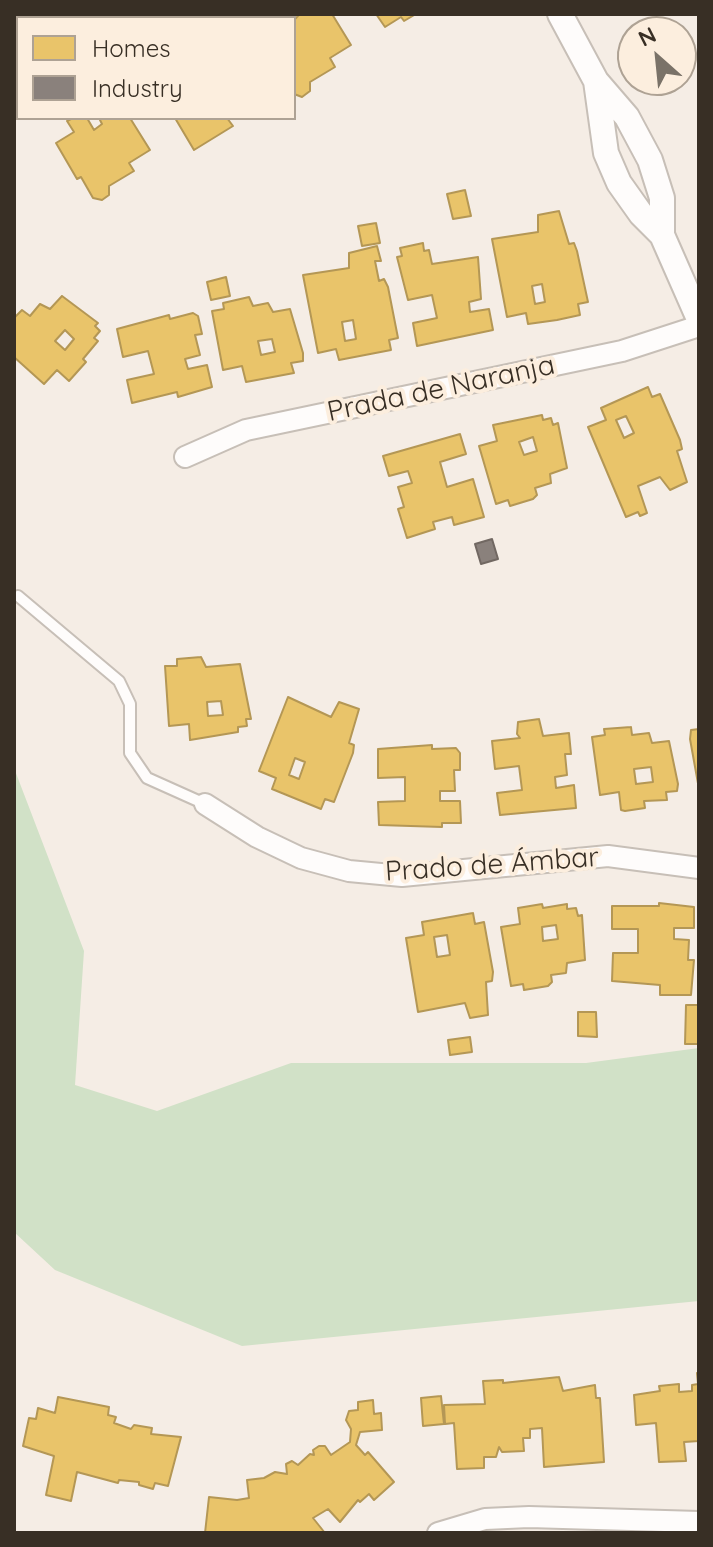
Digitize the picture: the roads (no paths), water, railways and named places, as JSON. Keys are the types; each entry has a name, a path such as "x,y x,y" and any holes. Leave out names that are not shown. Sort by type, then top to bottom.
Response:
{"street":[{"path":"560,14 596,81 627,117 650,160 662,198 662,235"},
{"path":"596,81 606,153 619,183 641,214 662,235 699,319"},
{"name":"Prada de Naranja","path":"185,457 246,430 622,351 699,326"},
{"name":"Prado de Ámbar","path":"205,804 257,837 301,858 349,871 402,876 608,856 699,868"},
{"path":"438,1533 485,1519 514,1517 699,1522"}],"lane":[{"path":"18,596 119,681 130,704 130,753 147,778 205,804"}]}
